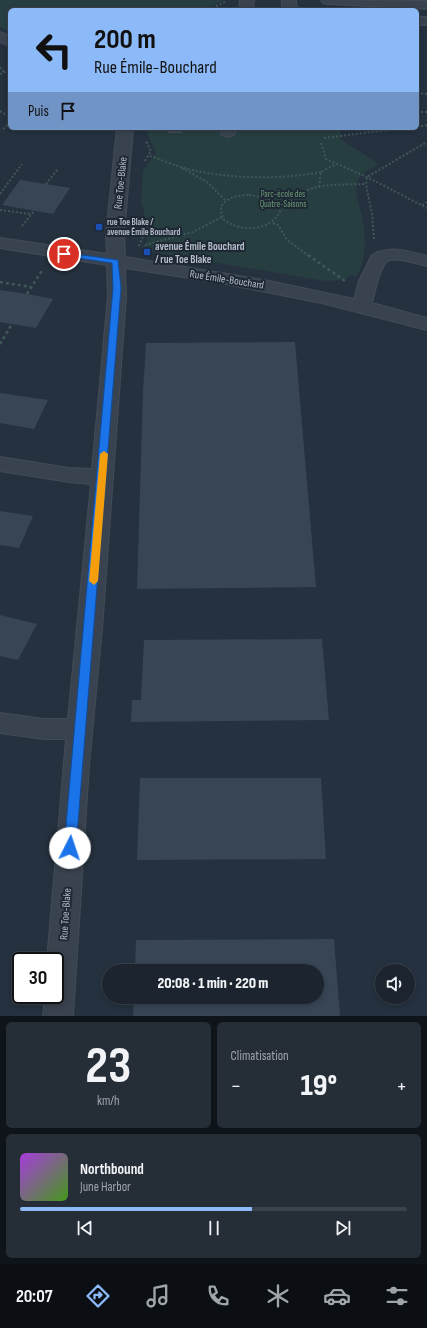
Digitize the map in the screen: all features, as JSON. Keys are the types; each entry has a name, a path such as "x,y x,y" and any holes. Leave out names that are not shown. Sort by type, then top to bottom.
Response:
{"street":[{"path":"328,0 427,5"},
{"name":"Rue Toe-Blake","path":"58,1016 79,729 90,629 117,288 115,235 124,130"},
{"name":"Rue Émile-Bouchard","path":"0,243 259,284 362,306 427,324"},
{"path":"362,306 368,281 378,259 389,254 427,261"},
{"path":"0,464 58,474 102,477"},
{"path":"0,723 44,729 79,729"}],"path":[{"path":"214,8 229,0"},
{"path":"0,67 4,72"},
{"path":"0,74 4,72 8,73"},
{"path":"3,130 8,126"},
{"path":"324,138 389,130"},
{"path":"378,259 366,184 367,177 379,168 427,142"},
{"path":"321,143 324,157 427,208"},
{"path":"150,156 178,166 215,174 296,175 321,172 336,164"},
{"path":"0,194 22,164"},
{"path":"178,166 207,182 226,201"},
{"path":"46,184 58,169"},
{"path":"319,187 319,175 321,172"},
{"path":"280,208 299,192 319,187 366,184"},
{"path":"239,196 259,196 272,200 280,208 281,213 279,218 273,223 256,228 246,228 228,223 222,217 220,208 226,201 239,196"},
{"path":"422,205 427,202"},
{"path":"0,210 30,214"},
{"path":"18,232 30,214 34,211"},
{"path":"137,248 191,232 222,217"},
{"path":"273,223 278,225 287,240 343,278 345,281"},
{"path":"27,294 47,263"},
{"path":"0,282 32,287"},
{"path":"0,344 12,324"}],"green space":[{"path":"0,0 224,0 207,8 8,8 8,32 0,27"},
{"name":"Parc-école des Quatre-Saisons","path":"146,130 341,130 340,139 379,164 368,170 360,177 356,187 363,220 365,245 363,262 356,277 352,275 344,280 325,281 152,252 140,247 146,244 147,238 147,223 141,202 143,170 156,153"}],"building":[{"path":"20,180 70,188 53,214 2,205"},
{"path":"0,290 53,299 36,328 0,322"},
{"path":"295,342 316,587 137,589 143,391 146,343"},
{"path":"0,393 48,400 34,429 0,423"},
{"path":"0,511 33,516 19,548 0,545"},
{"path":"0,615 37,624 18,660 0,656"},
{"path":"322,639 329,720 131,722 132,700 141,700 144,640"},
{"path":"140,778 321,778 326,859 137,860"},
{"path":"334,939 340,1016 133,1016 134,1004 324,1004 324,964 135,964 136,940"}],"slow traffic":[{"path":"94,581 104,454"}],"place":[{"name":"rue Toe Blake / avenue Émile Bouchard","path":"99,227"},
{"name":"avenue Émile Bouchard / rue Toe Blake","path":"147,252"}],"route":[{"path":"64,254 115,262 117,288 100,511 76,765 70,848"}]}
